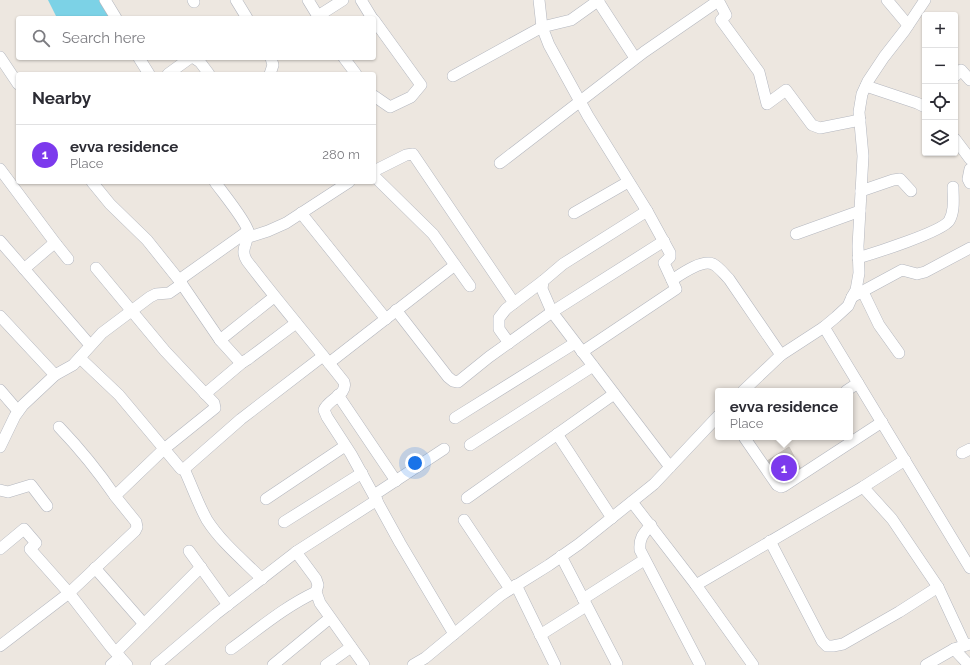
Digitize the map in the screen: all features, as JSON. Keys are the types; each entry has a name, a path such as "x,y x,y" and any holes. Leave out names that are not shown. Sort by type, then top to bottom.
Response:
{"street":[{"path":"105,0 115,16"},
{"path":"236,0 246,16"},
{"path":"308,0 318,16"},
{"path":"320,16 343,0"},
{"path":"361,0 371,16"},
{"path":"539,0 542,27 549,45 664,241 671,255 664,263 676,286 675,291 582,352"},
{"path":"453,76 542,27 571,20 598,0 635,58"},
{"path":"500,163 635,58 718,0 726,15 721,20 759,72 767,104 786,90 812,125 820,128 860,120"},
{"path":"887,0 908,25"},
{"path":"746,388 781,355 824,327 842,312 856,290 859,273 860,191 863,156 860,120 862,94 884,57 925,0"},
{"path":"376,23 421,85 411,97 390,107 376,97"},
{"path":"0,57 16,81"},
{"path":"140,60 148,72"},
{"path":"171,72 187,60"},
{"path":"197,60 208,72"},
{"path":"271,72 273,65 272,60"},
{"path":"346,60 354,72"},
{"path":"958,73 962,70 970,80"},
{"path":"866,86 922,105"},
{"path":"958,143 970,159"},
{"path":"376,170 406,155 413,154 514,303"},
{"path":"0,169 68,259"},
{"path":"970,169 968,179 970,182"},
{"path":"376,178 432,234 470,286"},
{"path":"860,191 900,179 911,191"},
{"path":"574,213 628,182"},
{"path":"94,184 110,204 147,240 180,282 220,340 239,361 243,362"},
{"path":"216,184 243,222 247,234 243,251 244,256 274,297 344,382 344,390 326,405 324,410 326,417 362,473 400,543 454,634"},
{"path":"0,447 22,405 55,375 80,358 102,333 156,294 169,293 180,282 247,234 278,227 346,184"},
{"path":"858,258 942,227 949,221 953,212 953,187"},
{"path":"509,343 499,329 498,323 501,314 563,264 647,211"},
{"path":"796,234 860,211"},
{"path":"301,213 386,319"},
{"path":"0,241 90,345"},
{"path":"396,310 453,381 458,382 489,357 552,312 664,241"},
{"path":"24,269 48,248 56,244"},
{"path":"852,297 902,270 917,274 925,272 970,248"},
{"path":"672,280 706,262 720,269 729,279 781,355"},
{"path":"184,469 241,420 386,319 454,265"},
{"path":"96,268 166,351 214,403 215,408 164,449 116,496"},
{"path":"543,281 542,288 552,312 670,467"},
{"path":"863,292 879,325 899,353"},
{"path":"220,340 274,297"},
{"path":"0,316 55,375"},
{"path":"205,394 243,362 296,323"},
{"path":"824,327 970,568"},
{"path":"455,418 575,343"},
{"path":"80,358 119,395 181,469 184,469 199,505 208,521 229,546 262,579"},
{"path":"470,445 593,366"},
{"path":"850,388 858,382"},
{"path":"0,390 18,412"},
{"path":"467,498 614,394"},
{"path":"338,395 396,481"},
{"path":"413,665 425,658 513,587 561,556 632,502 654,484 715,419"},
{"path":"746,440 776,485 781,487 882,422"},
{"path":"0,646 69,594 135,531 137,527 136,522 84,453 59,427"},
{"path":"557,434 612,518"},
{"path":"266,499 346,446"},
{"path":"156,665 228,605 296,552 376,498 396,481 444,449"},
{"path":"696,585 863,487 905,460"},
{"path":"284,522 362,473"},
{"path":"0,490 8,492 31,484 47,506"},
{"path":"863,487 892,519 938,587 968,645 954,649 926,665"},
{"path":"632,502 696,585 753,665"},
{"path":"464,520 513,587 555,665"},
{"path":"650,526 641,536 639,543 640,550 700,665"},
{"path":"0,550 24,529 36,543 30,549 128,665"},
{"path":"770,541 822,640 827,646 843,644 899,612 938,587"},
{"path":"189,551 228,605"},
{"path":"296,552 316,580 318,585 316,592 320,603 364,665"},
{"path":"561,556 617,664"},
{"path":"540,635 644,560"},
{"path":"111,665 118,654 144,624 201,567"},
{"path":"95,568 144,624"},
{"path":"231,649 283,610 316,592"},
{"path":"273,665 330,618"},
{"path":"326,665 351,647"},
{"path":"954,649 968,665"}],"water":[{"path":"48,0 102,0 109,12 108,16 56,16"}],"building":[{"path":"789,447 803,473 781,487 764,463"}],"place":[{"name":"evva residence","path":"784,468"}]}
